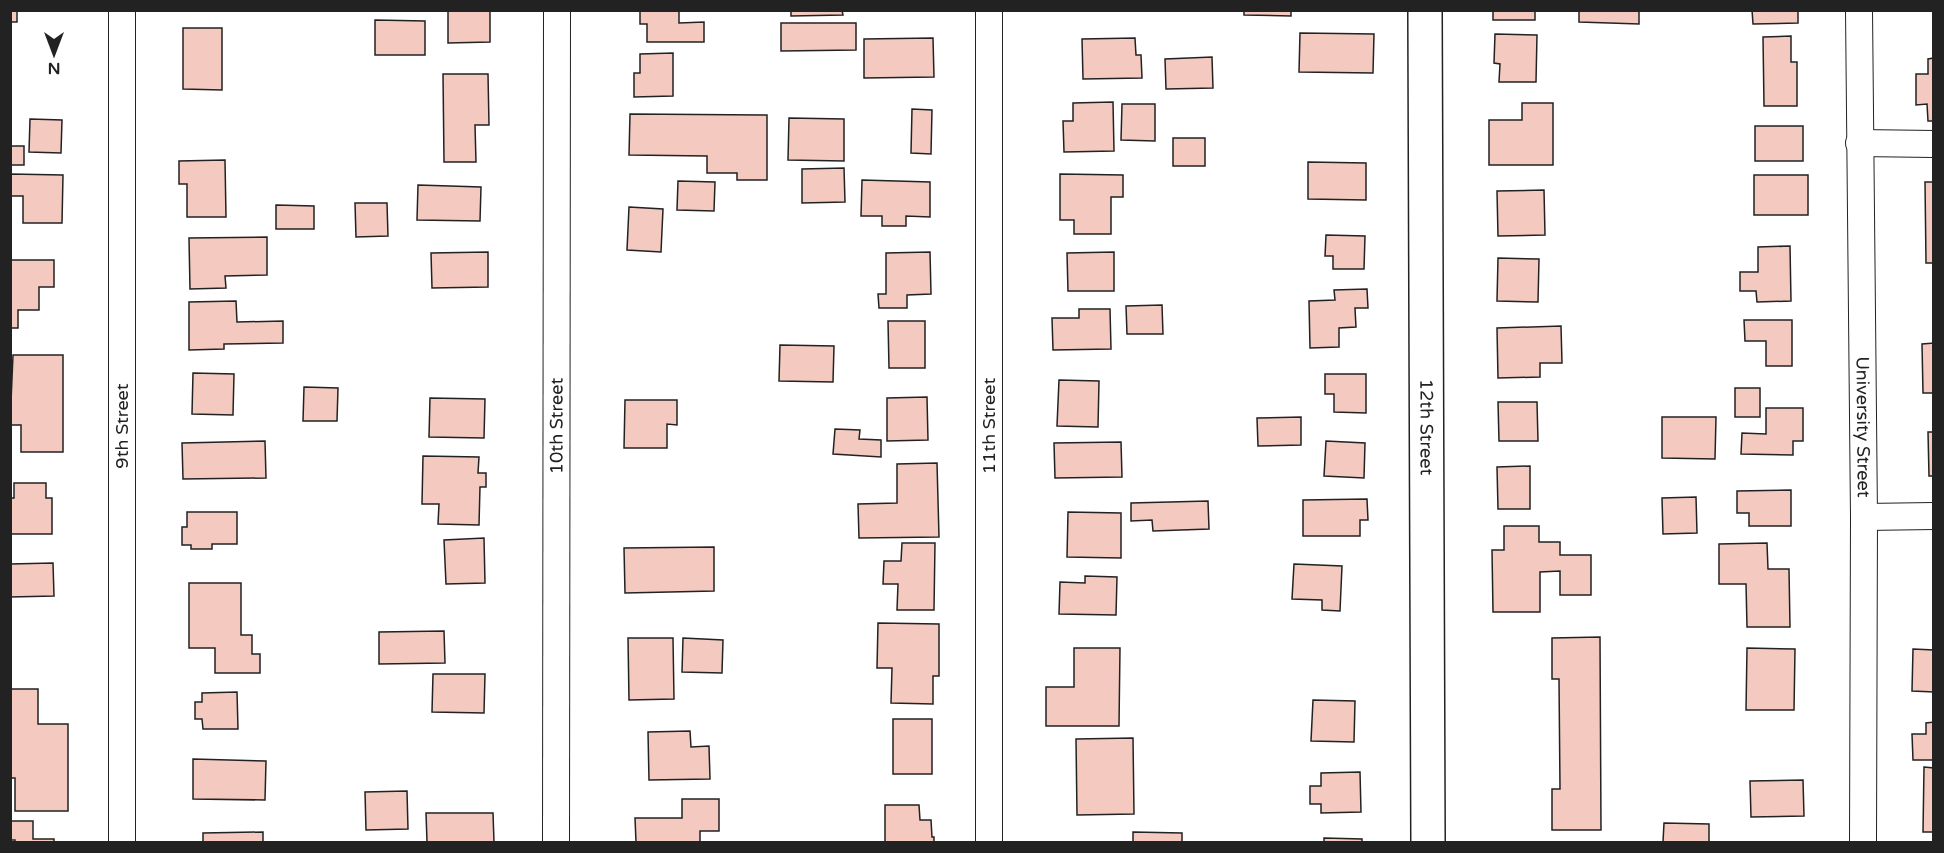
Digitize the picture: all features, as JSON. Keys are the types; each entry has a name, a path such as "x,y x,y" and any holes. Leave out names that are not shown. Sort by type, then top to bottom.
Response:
{"street":[{"name":"9th Street","path":"122,10 122,843"},
{"name":"10th Street","path":"556,843 557,10"},
{"name":"11th Street","path":"989,10 989,843"},
{"name":"12th Street","path":"1425,10 1428,843"},
{"name":"University Street","path":"1859,10 1864,516 1863,843"},
{"path":"1859,143 1934,144"},
{"path":"1864,516 1934,516"}],"building":[{"path":"10,10 17,10 17,22 10,22"},
{"path":"448,10 490,10 490,42 448,43"},
{"path":"640,10 703,10 679,11 679,23 704,22 704,42 647,42 647,24 640,24"},
{"path":"791,10 842,10 843,15 791,16"},
{"path":"1244,10 1291,10 1291,16 1244,15"},
{"path":"1493,10 1535,10 1535,20 1493,20"},
{"path":"1579,10 1639,10 1639,24 1579,22"},
{"path":"1752,10 1798,10 1798,23 1753,24"},
{"path":"375,20 425,21 425,55 375,55"},
{"path":"781,23 856,23 856,50 781,51"},
{"path":"183,28 222,28 222,90 183,89"},
{"path":"1300,33 1374,34 1373,73 1299,72"},
{"path":"1495,34 1537,35 1536,82 1499,82 1500,64 1494,63"},
{"path":"1791,36 1791,62 1797,62 1797,106 1764,106 1763,37"},
{"path":"933,38 934,77 864,78 864,39"},
{"path":"1135,38 1136,55 1141,55 1142,78 1083,79 1082,39"},
{"path":"673,53 673,96 634,97 634,73 640,73 640,54"},
{"path":"1212,57 1213,88 1166,89 1165,59"},
{"path":"1934,58 1934,121 1928,121 1927,104 1916,105 1916,74 1928,74 1928,59"},
{"path":"443,74 488,74 489,125 475,125 476,162 444,162"},
{"path":"1113,102 1114,151 1064,152 1063,121 1073,121 1073,103"},
{"path":"1522,103 1553,103 1553,165 1489,165 1489,120 1522,120"},
{"path":"1122,104 1155,104 1155,141 1121,140"},
{"path":"912,109 932,110 931,154 911,153"},
{"path":"630,114 767,115 767,180 737,180 737,173 707,173 707,156 629,155"},
{"path":"789,118 844,119 844,161 788,160"},
{"path":"30,119 62,120 61,153 29,152"},
{"path":"1755,126 1803,126 1803,161 1755,161"},
{"path":"1173,138 1205,138 1205,166 1173,166"},
{"path":"10,146 24,146 24,165 10,165"},
{"path":"225,160 226,217 187,217 187,184 179,184 179,161"},
{"path":"1308,162 1366,163 1366,200 1308,199"},
{"path":"844,168 845,202 802,203 802,169"},
{"path":"10,174 63,175 62,223 23,223 23,196 10,196"},
{"path":"1060,174 1123,175 1123,197 1111,197 1111,234 1074,234 1074,220 1060,220"},
{"path":"1754,175 1808,175 1808,215 1754,215"},
{"path":"862,180 930,182 930,217 906,216 906,226 882,226 882,216 861,216"},
{"path":"678,181 715,182 714,211 677,210"},
{"path":"1925,182 1934,182 1934,263 1926,263"},
{"path":"418,185 481,187 480,221 417,220"},
{"path":"1544,190 1545,235 1498,236 1497,191"},
{"path":"355,203 387,203 388,236 356,237"},
{"path":"276,205 314,206 314,229 276,229"},
{"path":"629,207 663,209 661,252 627,250"},
{"path":"1326,235 1365,236 1364,269 1333,269 1333,256 1325,256"},
{"path":"267,237 267,275 225,276 226,288 190,289 189,238"},
{"path":"1790,246 1791,301 1757,302 1756,291 1740,291 1740,272 1758,272 1758,247"},
{"path":"488,252 488,287 432,288 431,253"},
{"path":"930,252 931,294 907,295 907,308 879,308 878,294 886,294 886,253"},
{"path":"1114,252 1114,291 1068,291 1067,253"},
{"path":"1498,258 1539,259 1538,302 1497,301"},
{"path":"10,260 54,260 54,287 39,287 39,310 18,310 18,328 10,328"},
{"path":"1367,289 1368,308 1355,308 1356,327 1339,328 1339,347 1310,348 1309,301 1335,300 1334,290"},
{"path":"236,301 237,322 283,321 283,343 224,344 224,349 189,350 189,302"},
{"path":"1162,305 1163,334 1127,334 1126,306"},
{"path":"1079,309 1110,309 1111,349 1053,350 1052,318 1079,318"},
{"path":"1744,320 1792,320 1792,366 1766,366 1766,341 1745,341"},
{"path":"888,321 925,321 925,368 889,368"},
{"path":"1561,326 1562,363 1540,363 1540,377 1498,378 1497,328"},
{"path":"1934,343 1934,393 1923,393 1922,344"},
{"path":"780,345 834,346 833,382 779,381"},
{"path":"13,355 63,355 63,452 21,452 21,425 10,425"},
{"path":"193,373 234,374 233,415 192,414"},
{"path":"1325,374 1366,374 1366,413 1334,412 1334,394 1325,394"},
{"path":"1059,380 1099,381 1098,427 1057,426"},
{"path":"304,387 338,388 337,421 303,421"},
{"path":"1735,388 1760,388 1760,417 1735,417"},
{"path":"927,397 928,440 887,441 887,398"},
{"path":"430,398 485,399 484,438 429,437"},
{"path":"625,400 677,400 677,425 667,424 667,448 624,448"},
{"path":"1498,402 1537,402 1538,441 1499,441"},
{"path":"1766,408 1803,408 1803,441 1793,441 1793,455 1741,454 1742,433 1766,434"},
{"path":"1301,417 1301,445 1258,446 1257,418"},
{"path":"1662,417 1716,417 1715,459 1662,458"},
{"path":"835,429 860,430 859,439 881,440 881,457 833,454"},
{"path":"1928,432 1934,432 1934,476 1929,476"},
{"path":"265,441 266,478 183,479 182,443"},
{"path":"1326,441 1365,443 1364,478 1324,476"},
{"path":"1121,442 1122,477 1055,478 1054,443"},
{"path":"423,456 479,457 478,473 486,473 486,487 480,487 479,525 438,524 439,504 422,504"},
{"path":"937,463 939,537 859,538 858,504 897,503 897,464"},
{"path":"1530,466 1530,509 1498,509 1497,467"},
{"path":"14,483 46,483 46,498 52,498 52,534 10,534 10,498 14,498"},
{"path":"1791,490 1791,526 1749,526 1749,513 1737,513 1737,491"},
{"path":"1696,497 1697,533 1663,534 1662,498"},
{"path":"1367,499 1368,520 1360,520 1360,536 1303,536 1303,500"},
{"path":"1208,501 1209,529 1153,531 1152,520 1131,521 1131,503"},
{"path":"187,512 237,512 237,544 212,544 212,549 191,549 191,545 182,545 182,527 187,527"},
{"path":"1068,512 1121,513 1121,558 1067,557"},
{"path":"1504,526 1539,526 1539,542 1560,542 1560,555 1591,555 1591,595 1560,595 1560,571 1540,572 1540,612 1493,612 1492,550 1504,550"},
{"path":"484,538 485,583 446,584 444,540"},
{"path":"902,543 935,543 934,610 897,610 898,584 883,584 884,561 901,561"},
{"path":"1767,543 1768,569 1789,569 1790,627 1747,627 1746,584 1719,584 1719,544"},
{"path":"714,547 714,591 625,593 624,548"},
{"path":"53,563 54,596 10,597 10,564"},
{"path":"1294,564 1342,566 1340,611 1322,610 1322,600 1292,599"},
{"path":"1085,576 1117,577 1116,615 1059,614 1060,582 1085,583"},
{"path":"189,583 241,583 241,635 252,635 252,654 260,654 260,673 215,673 215,648 189,648"},
{"path":"878,623 939,624 939,676 933,676 933,704 891,703 892,668 877,668"},
{"path":"444,631 445,663 379,664 379,632"},
{"path":"1600,637 1601,830 1552,830 1552,789 1560,789 1559,679 1552,679 1552,638"},
{"path":"628,638 673,638 674,699 629,700"},
{"path":"683,638 723,640 722,673 682,672"},
{"path":"1074,648 1120,648 1119,726 1046,726 1046,687 1074,687"},
{"path":"1747,648 1795,649 1794,710 1746,710"},
{"path":"1913,649 1934,650 1934,692 1912,691"},
{"path":"433,674 485,674 484,713 432,712"},
{"path":"10,689 38,689 38,724 68,724 68,811 15,811 15,778 10,778"},
{"path":"237,692 238,729 203,729 202,719 195,719 195,702 202,702 202,693"},
{"path":"1313,700 1355,701 1354,742 1311,741"},
{"path":"893,719 932,719 932,774 893,774"},
{"path":"1934,722 1934,760 1913,760 1912,734 1926,734 1926,723"},
{"path":"690,731 691,747 709,746 710,779 649,780 648,732"},
{"path":"1133,738 1134,814 1077,815 1076,739"},
{"path":"193,759 266,761 265,800 193,799"},
{"path":"1924,767 1934,768 1934,832 1923,832"},
{"path":"1360,772 1361,812 1321,813 1321,804 1310,804 1310,786 1321,786 1321,773"},
{"path":"1803,780 1804,816 1751,817 1750,781"},
{"path":"407,791 408,829 366,830 365,792"},
{"path":"682,799 719,799 719,831 700,831 700,842 636,842 635,818 682,818"},
{"path":"885,805 919,805 920,820 931,820 934,842 885,842"},
{"path":"426,813 493,813 494,842 427,842"},
{"path":"10,821 33,821 33,839 54,839 54,842 10,840"},
{"path":"1664,823 1709,824 1709,842 1663,842"},
{"path":"263,832 263,842 203,842 203,833"},
{"path":"1133,832 1182,833 1182,842 1133,842"},
{"path":"1324,838 1362,839 1362,842 1324,842"}]}
